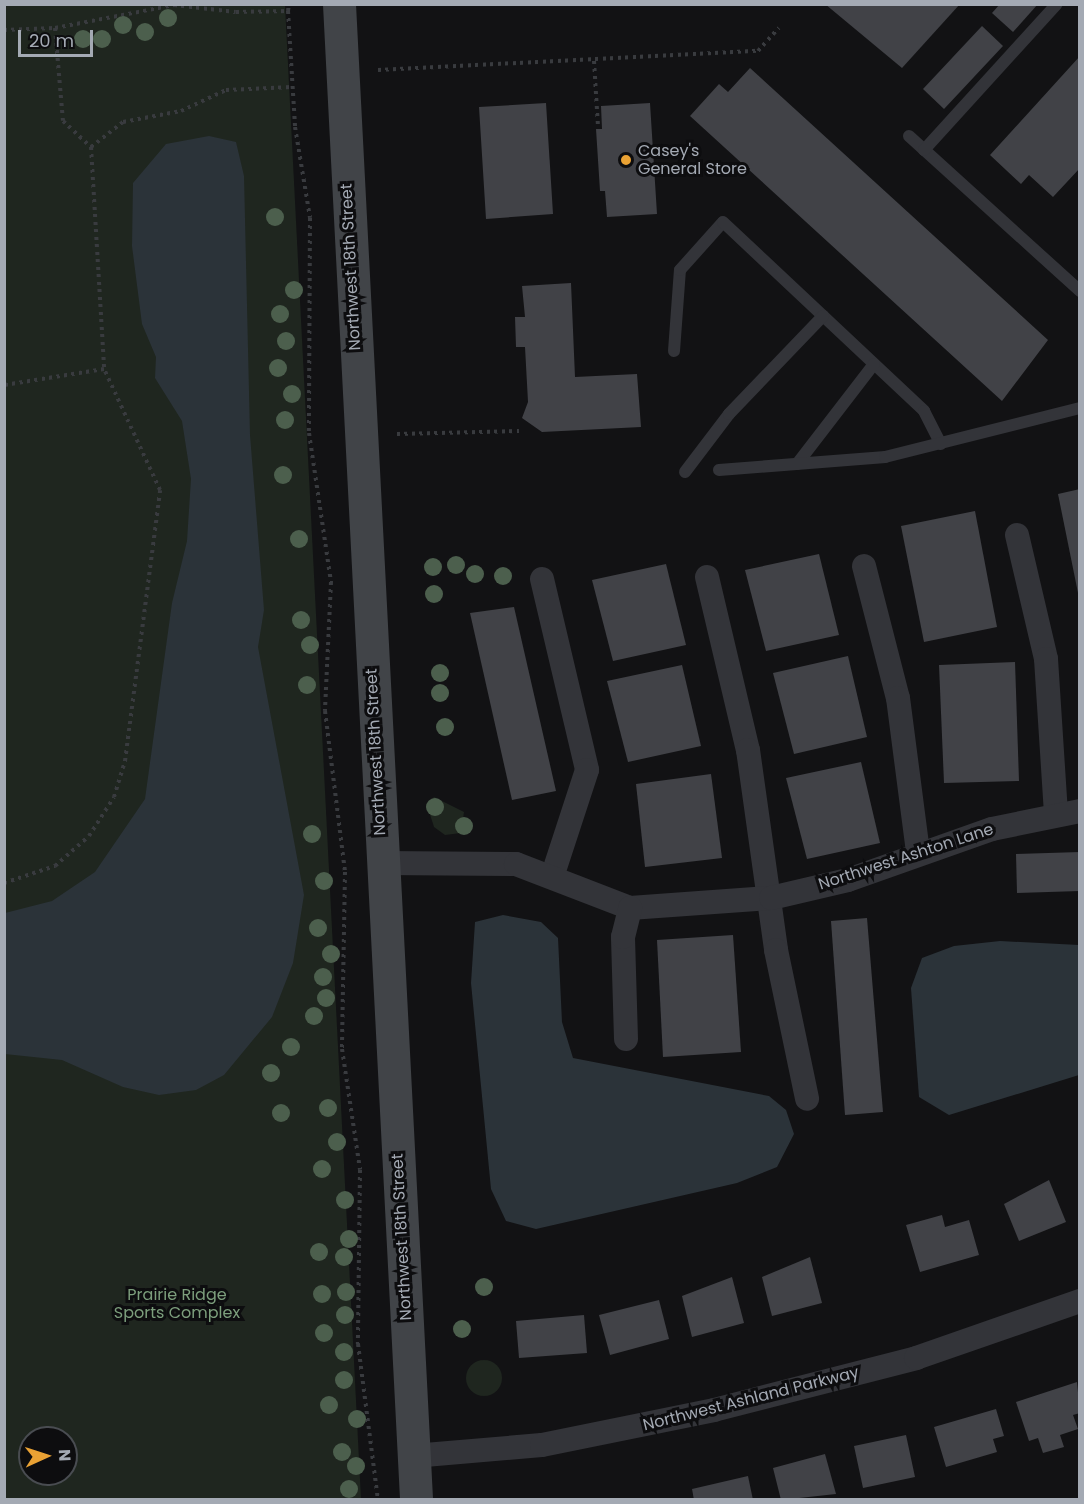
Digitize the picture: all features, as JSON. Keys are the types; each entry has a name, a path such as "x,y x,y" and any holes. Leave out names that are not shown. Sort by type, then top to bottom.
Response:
{"main road":[{"name":"Northwest 18th Street","path":"339,4 416,1500"}],"street":[{"path":"1017,535 1046,659 1056,812"},
{"path":"864,566 898,698 918,851"},
{"path":"707,577 748,750 771,898 807,1099"},
{"path":"542,579 587,770 554,874"},
{"name":"Northwest Ashton Lane","path":"382,863 516,864 554,874 630,908 771,898 848,880 918,851 1056,812 1080,811"},
{"path":"626,1039 623,937 630,908"},
{"name":"Northwest Ashland Parkway","path":"413,1456 542,1445 714,1410 916,1358 1080,1301"}],"lane":[{"path":"924,150 1057,4"},
{"path":"909,136 1080,291"},
{"path":"674,351 680,270 723,222 924,411 941,444"},
{"path":"685,472 729,414 823,316"},
{"path":"797,464 874,364"},
{"path":"719,470 885,457 1080,408"}],"path":[{"path":"4,30 56,28 174,4 236,12 288,10"},
{"path":"289,4 292,87 310,218 309,433 331,582 325,711 345,872 342,1049 360,1170 358,1344 378,1500"},
{"path":"4,883 55,866 88,836 114,797 124,761 160,490 104,369 91,147 63,121 56,28"},
{"path":"378,70 758,51 779,28"},
{"path":"594,61 598,126"},
{"path":"91,147 123,122 181,111 226,90 292,87"},
{"path":"4,385 104,369"},
{"path":"397,434 519,431"}],"green space":[{"name":"Prairie Ridge Sports Complex","path":"5,5 285,5 361,1499 5,1500"},
{"path":"434,797 464,812 461,833 445,835 434,827 427,805"},
{"path":"484,1360 496,1366 502,1378 496,1390 484,1396 472,1390 466,1378 472,1366"}],"shaded area":[{"path":"209,136 236,142 244,176 250,435 264,610 258,647 304,895 293,963 272,1017 224,1075 196,1090 159,1095 123,1087 62,1060 5,1054 5,913 52,901 95,872 145,799 172,603 187,541 191,479 182,421 155,378 156,357 142,324 132,246 133,183 166,144"},
{"path":"503,915 541,922 558,938 562,1022 573,1058 769,1096 786,1110 794,1134 777,1167 737,1183 536,1229 506,1221 491,1189 471,983 475,922"},
{"path":"1000,941 1079,945 1079,1075 949,1115 919,1097 911,988 922,958 954,946"}],"building":[{"path":"825,4 960,4 902,68"},
{"path":"1000,4 1038,4 1013,32 992,13"},
{"path":"982,26 1003,46 944,109 923,89"},
{"path":"1080,56 1080,168 1053,197 1029,175 1021,184 990,155"},
{"path":"750,68 1048,340 1002,401 690,116 719,84 728,92"},
{"path":"546,103 553,214 486,219 479,107"},
{"name":"Casey's General Store","path":"650,103 657,214 607,217 605,191 600,191 596,129 602,129 601,106"},
{"path":"571,283 575,377 637,374 641,427 542,432 522,418 528,402 525,347 516,347 515,317 525,317 522,286"},
{"path":"1080,489 1080,592 1078,593 1058,494"},
{"path":"975,511 997,627 924,642 901,526"},
{"path":"819,554 839,635 766,651 745,570"},
{"path":"666,564 686,645 613,661 592,580"},
{"path":"514,607 556,791 512,800 470,613"},
{"path":"848,656 867,737 794,754 773,673"},
{"path":"1015,662 1019,781 944,783 939,665"},
{"path":"682,665 701,746 628,762 607,681"},
{"path":"861,762 880,843 807,859 786,778"},
{"path":"711,774 722,858 645,867 636,784"},
{"path":"1080,852 1080,891 1017,893 1016,854"},
{"path":"867,918 883,1112 845,1115 831,921"},
{"path":"733,935 741,1052 663,1057 657,940"},
{"path":"1049,1180 1066,1222 1019,1241 1004,1204"},
{"path":"942,1215 945,1227 969,1220 979,1255 920,1272 906,1225"},
{"path":"810,1257 822,1303 772,1316 762,1277"},
{"path":"732,1277 744,1323 692,1337 682,1296"},
{"path":"659,1300 669,1339 610,1355 599,1315"},
{"path":"584,1315 587,1353 519,1358 516,1321"},
{"path":"1077,1382 1080,1413 1073,1415 1078,1429 1060,1435 1064,1447 1043,1453 1038,1438 1029,1441 1016,1402"},
{"path":"996,1409 1004,1436 993,1439 997,1452 946,1467 934,1427"},
{"path":"906,1435 915,1477 863,1488 854,1446"},
{"path":"825,1454 836,1494 781,1500 773,1468"},
{"path":"748,1476 753,1500 694,1500 692,1489"}],"place":[{"name":"Casey's General Store","path":"626,160"}]}
